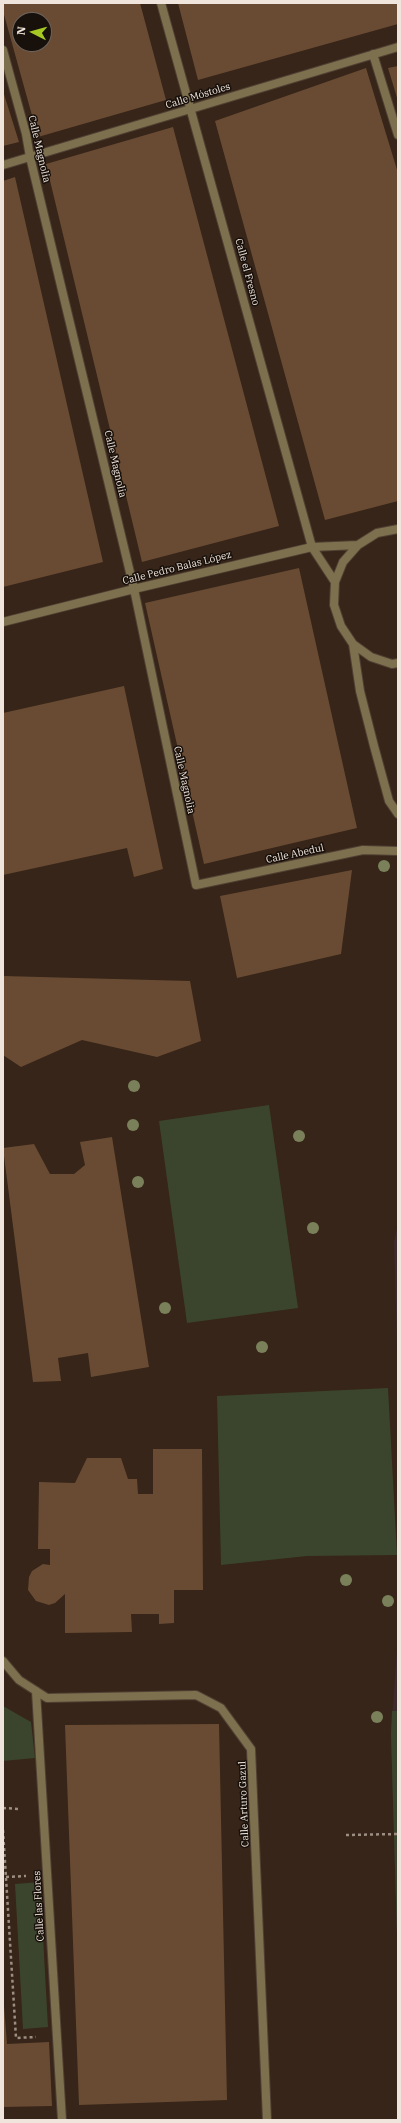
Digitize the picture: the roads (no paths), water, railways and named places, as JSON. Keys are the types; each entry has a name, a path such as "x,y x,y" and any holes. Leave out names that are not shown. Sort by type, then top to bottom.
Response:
{"street":[{"name":"Calle el Fresno","path":"161,3 312,547 335,582"},
{"name":"Calle Móstoles","path":"3,165 398,47"},
{"name":"Calle Magnolia","path":"3,50 26,134 30,157 134,588 196,885"},
{"path":"373,54 398,136"},
{"path":"398,529 377,533 358,545 343,562 335,582 334,605 340,626 353,644 371,657 392,664 398,664"},
{"name":"Calle Pedro Balas López","path":"3,622 134,588 312,547 358,545"},
{"path":"353,644 360,691 381,774 389,802 398,814"},
{"name":"Calle Abedul","path":"196,885 362,850 398,851"},
{"name":"Calle Arturo Gazul","path":"3,1661 19,1680 47,1698 196,1695 221,1708 252,1749 267,2120"},
{"name":"Calle las Flores","path":"36,1691 62,2120"}]}
